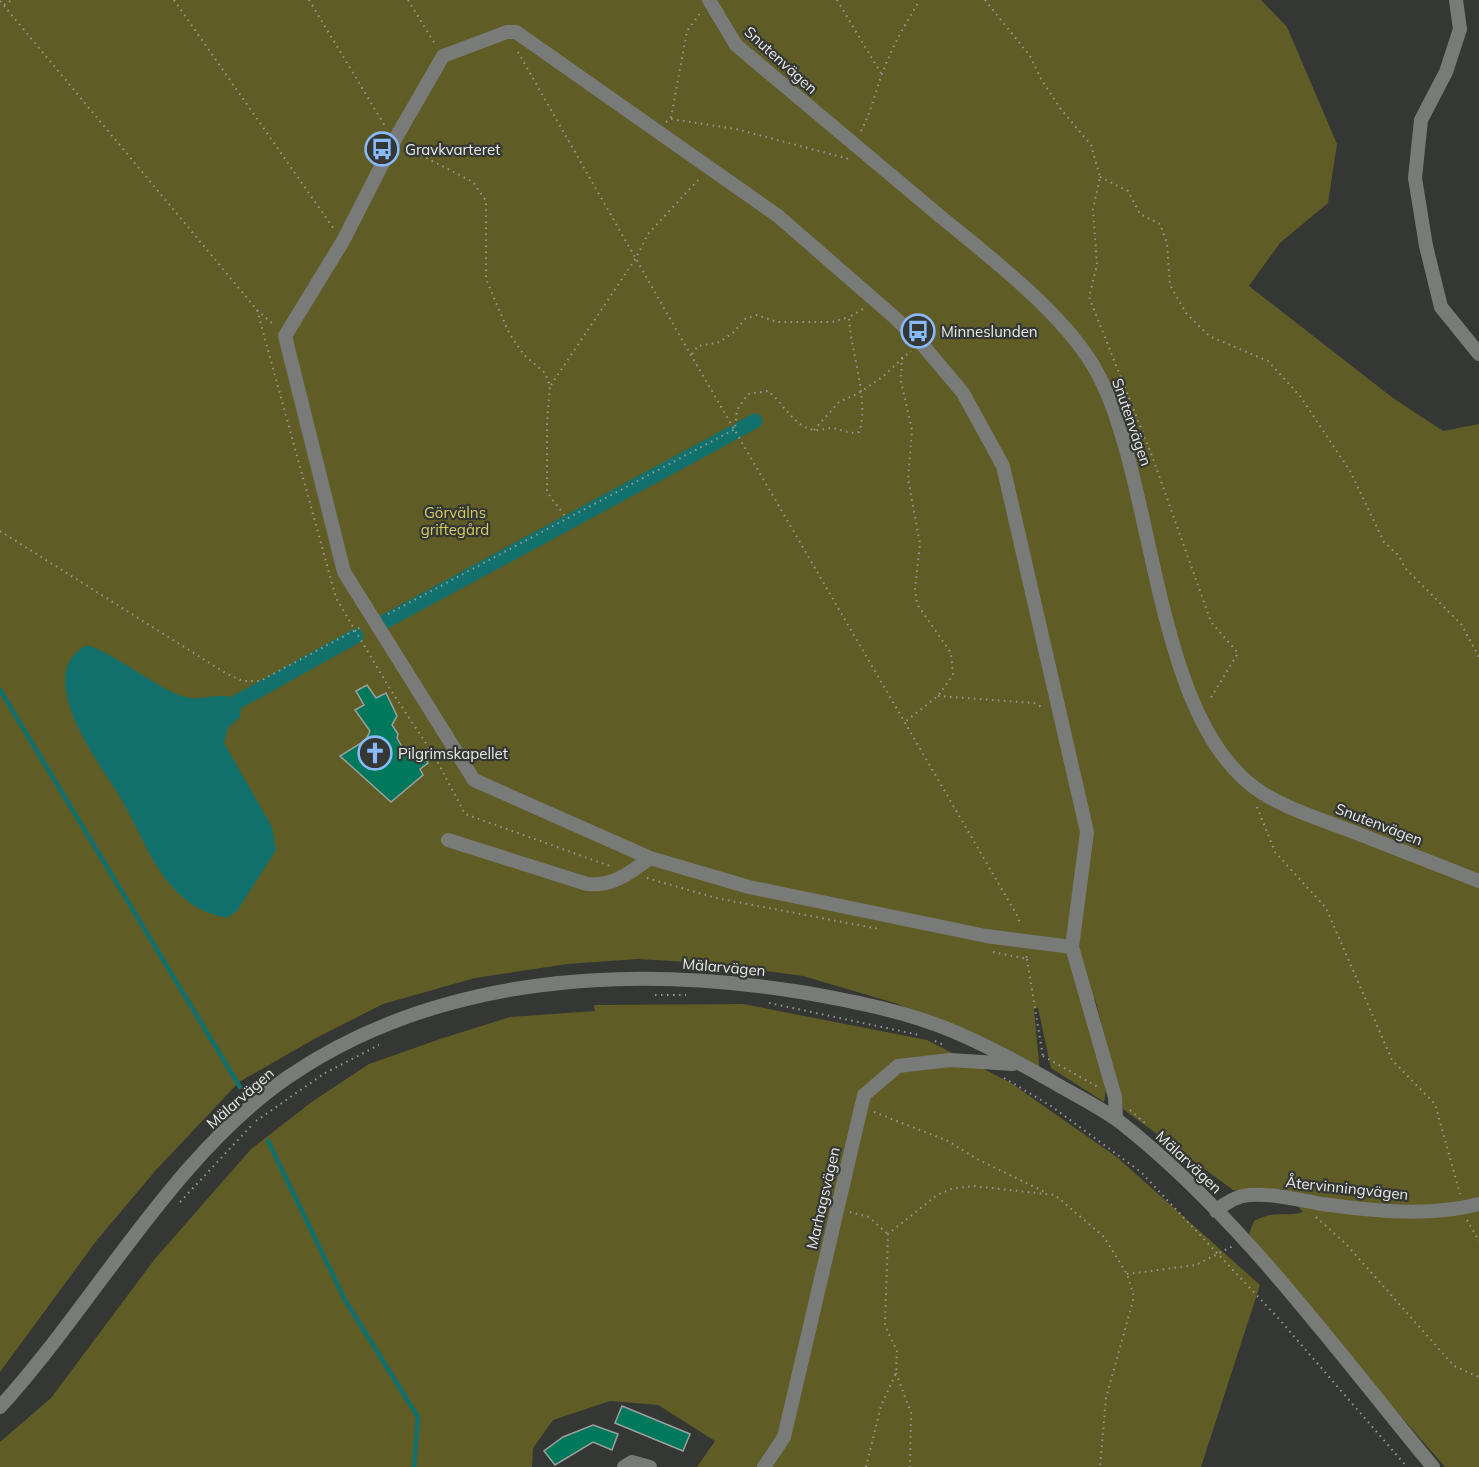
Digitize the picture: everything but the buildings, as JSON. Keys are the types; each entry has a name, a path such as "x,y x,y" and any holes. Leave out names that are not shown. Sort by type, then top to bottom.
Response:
{"street":[{"name":"Snutenvägen","path":"709,0 736,45 1022,285 1066,330 1099,375 1128,450 1172,641 1207,731 1237,772 1263,794 1307,814 1479,881"},
{"path":"1456,0 1461,29 1446,72 1421,120 1415,178 1426,246 1441,307 1479,354"},
{"path":"1072,947 986,936 749,886 650,858 474,780 373,622 344,572 285,336 343,241 394,141 443,56 507,32 516,32 778,216 894,316 921,343 963,393 1003,466 1087,832 1072,947 1115,1097 1116,1119"},
{"path":"448,840 587,884 602,886 630,873 650,858"},
{"name":"Mälarvägen","path":"0,1407 192,1164 246,1111 290,1076 352,1041 413,1014 473,996 543,984 624,979 704,979 830,997 896,1012 953,1031 1046,1078 1116,1119 1177,1169 1246,1239 1433,1467"},
{"name":"Marhagsvägen","path":"764,1467 784,1437 864,1095 898,1066 950,1060 1021,1065"},
{"name":"Återvinningvägen","path":"1216,1211 1225,1202 1246,1195 1267,1195 1408,1212 1464,1208 1479,1204"},
{"path":"624,1467 632,1462 650,1467"}],"path":[{"path":"4,6 12,0"},
{"path":"174,0 343,241"},
{"path":"309,0 394,141 473,182 486,201 486,279 509,333 524,355 545,373 550,386 547,422 547,492 567,519"},
{"path":"408,0 443,56"},
{"path":"657,129 671,119 687,31 709,0"},
{"path":"837,0 882,75"},
{"path":"854,145 870,115 882,75 899,34 920,0"},
{"path":"985,0 1030,56 1054,98 1091,145 1100,177 1093,209 1097,265 1089,297 1152,456 1211,622 1238,653 1200,716"},
{"path":"0,1 257,310 285,336"},
{"path":"507,32 1018,917 1046,1078"},
{"path":"671,119 736,129 846,158 877,163"},
{"path":"550,386 636,258 648,234 710,168"},
{"path":"1100,177 1128,191 1140,214 1160,224 1167,243 1170,285 1186,313 1209,336 1269,361 1300,396 1350,471 1384,542 1461,624 1479,657"},
{"path":"692,354 698,346 720,342 734,332 745,319 757,315 777,322 832,322 849,317 861,308 867,312"},
{"path":"257,310 326,570 336,598 435,757 465,814 630,873 716,897 889,931"},
{"path":"735,429 737,410 748,394 768,391 782,403 796,422 814,430 833,428 854,434 859,432 862,426 858,365 850,337 849,317"},
{"path":"814,430 839,402 859,393 921,343"},
{"path":"902,357 901,381 912,430 908,479 920,544 915,589 917,604 951,653 953,675 938,696 906,721"},
{"path":"0,531 227,674 243,681 260,681 735,429"},
{"path":"938,696 1034,703 1060,715"},
{"path":"1256,804 1275,852 1326,908 1392,1060 1435,1104 1468,1224 1479,1241"},
{"path":"993,952 1027,959"},
{"path":"655,995 691,996"},
{"path":"761,1002 927,1036 947,1047"},
{"path":"177,1205 255,1122 326,1073 384,1043"},
{"path":"977,1062 1051,1106 1141,1172 1279,1319 1407,1467"},
{"path":"861,1106 891,1121 948,1141 977,1159 1032,1183 1069,1204 1104,1238 1127,1274 1134,1297 1106,1398 1100,1467"},
{"path":"866,1467 881,1406 896,1373 897,1351 885,1326 888,1234 937,1195 951,1188 973,1186 1047,1192"},
{"path":"1296,1200 1346,1244 1454,1366 1479,1377"},
{"path":"837,1209 869,1217 888,1234"},
{"path":"1127,1274 1196,1266 1246,1239"},
{"path":"896,1373 911,1413 910,1467"}],"green space":[{"name":"Görvälns griftegård","path":"0,0 1261,0 1287,27 1337,144 1328,203 1280,243 1249,286 1393,398 1443,431 1479,424 1479,1467 1445,1467 1319,1322 1249,1234 1254,1221 1262,1217 1303,1212 1283,1189 1250,1195 1233,1190 1123,1109 1095,999 1085,1000 1106,1088 1104,1102 1051,1068 1038,1008 1034,1009 1040,1073 898,1004 803,976 704,963 638,959 567,964 475,978 383,1004 316,1038 239,1082 156,1170 97,1240 0,1372"},
{"path":"743,1004 927,1040 1011,1083 1118,1158 1260,1285 1201,1467 697,1467 715,1441 658,1405 610,1401 553,1420 533,1448 532,1467 0,1467 0,1442 51,1398 154,1260 251,1149 313,1101 369,1064 510,1017 595,1011 594,1005"}],"water":[{"path":"87,645 113,657 179,695 190,698 225,696 236,701 241,708 240,717 228,728 224,743 272,827 276,850 237,911 227,918 206,912 193,905 167,881 86,742 67,697 65,676 71,659"}],"waterway":[{"path":"740,429 755,421"},
{"path":"384,622 733,433"},
{"path":"237,702 356,636"},
{"path":"0,690 240,1087"},
{"path":"268,1141 345,1300 418,1417 414,1467"}],"place":[{"name":"Gravkvarteret","path":"382,149"},
{"name":"Minneslunden","path":"918,331"},
{"name":"Pilgrimskapellet","path":"375,753"}]}
